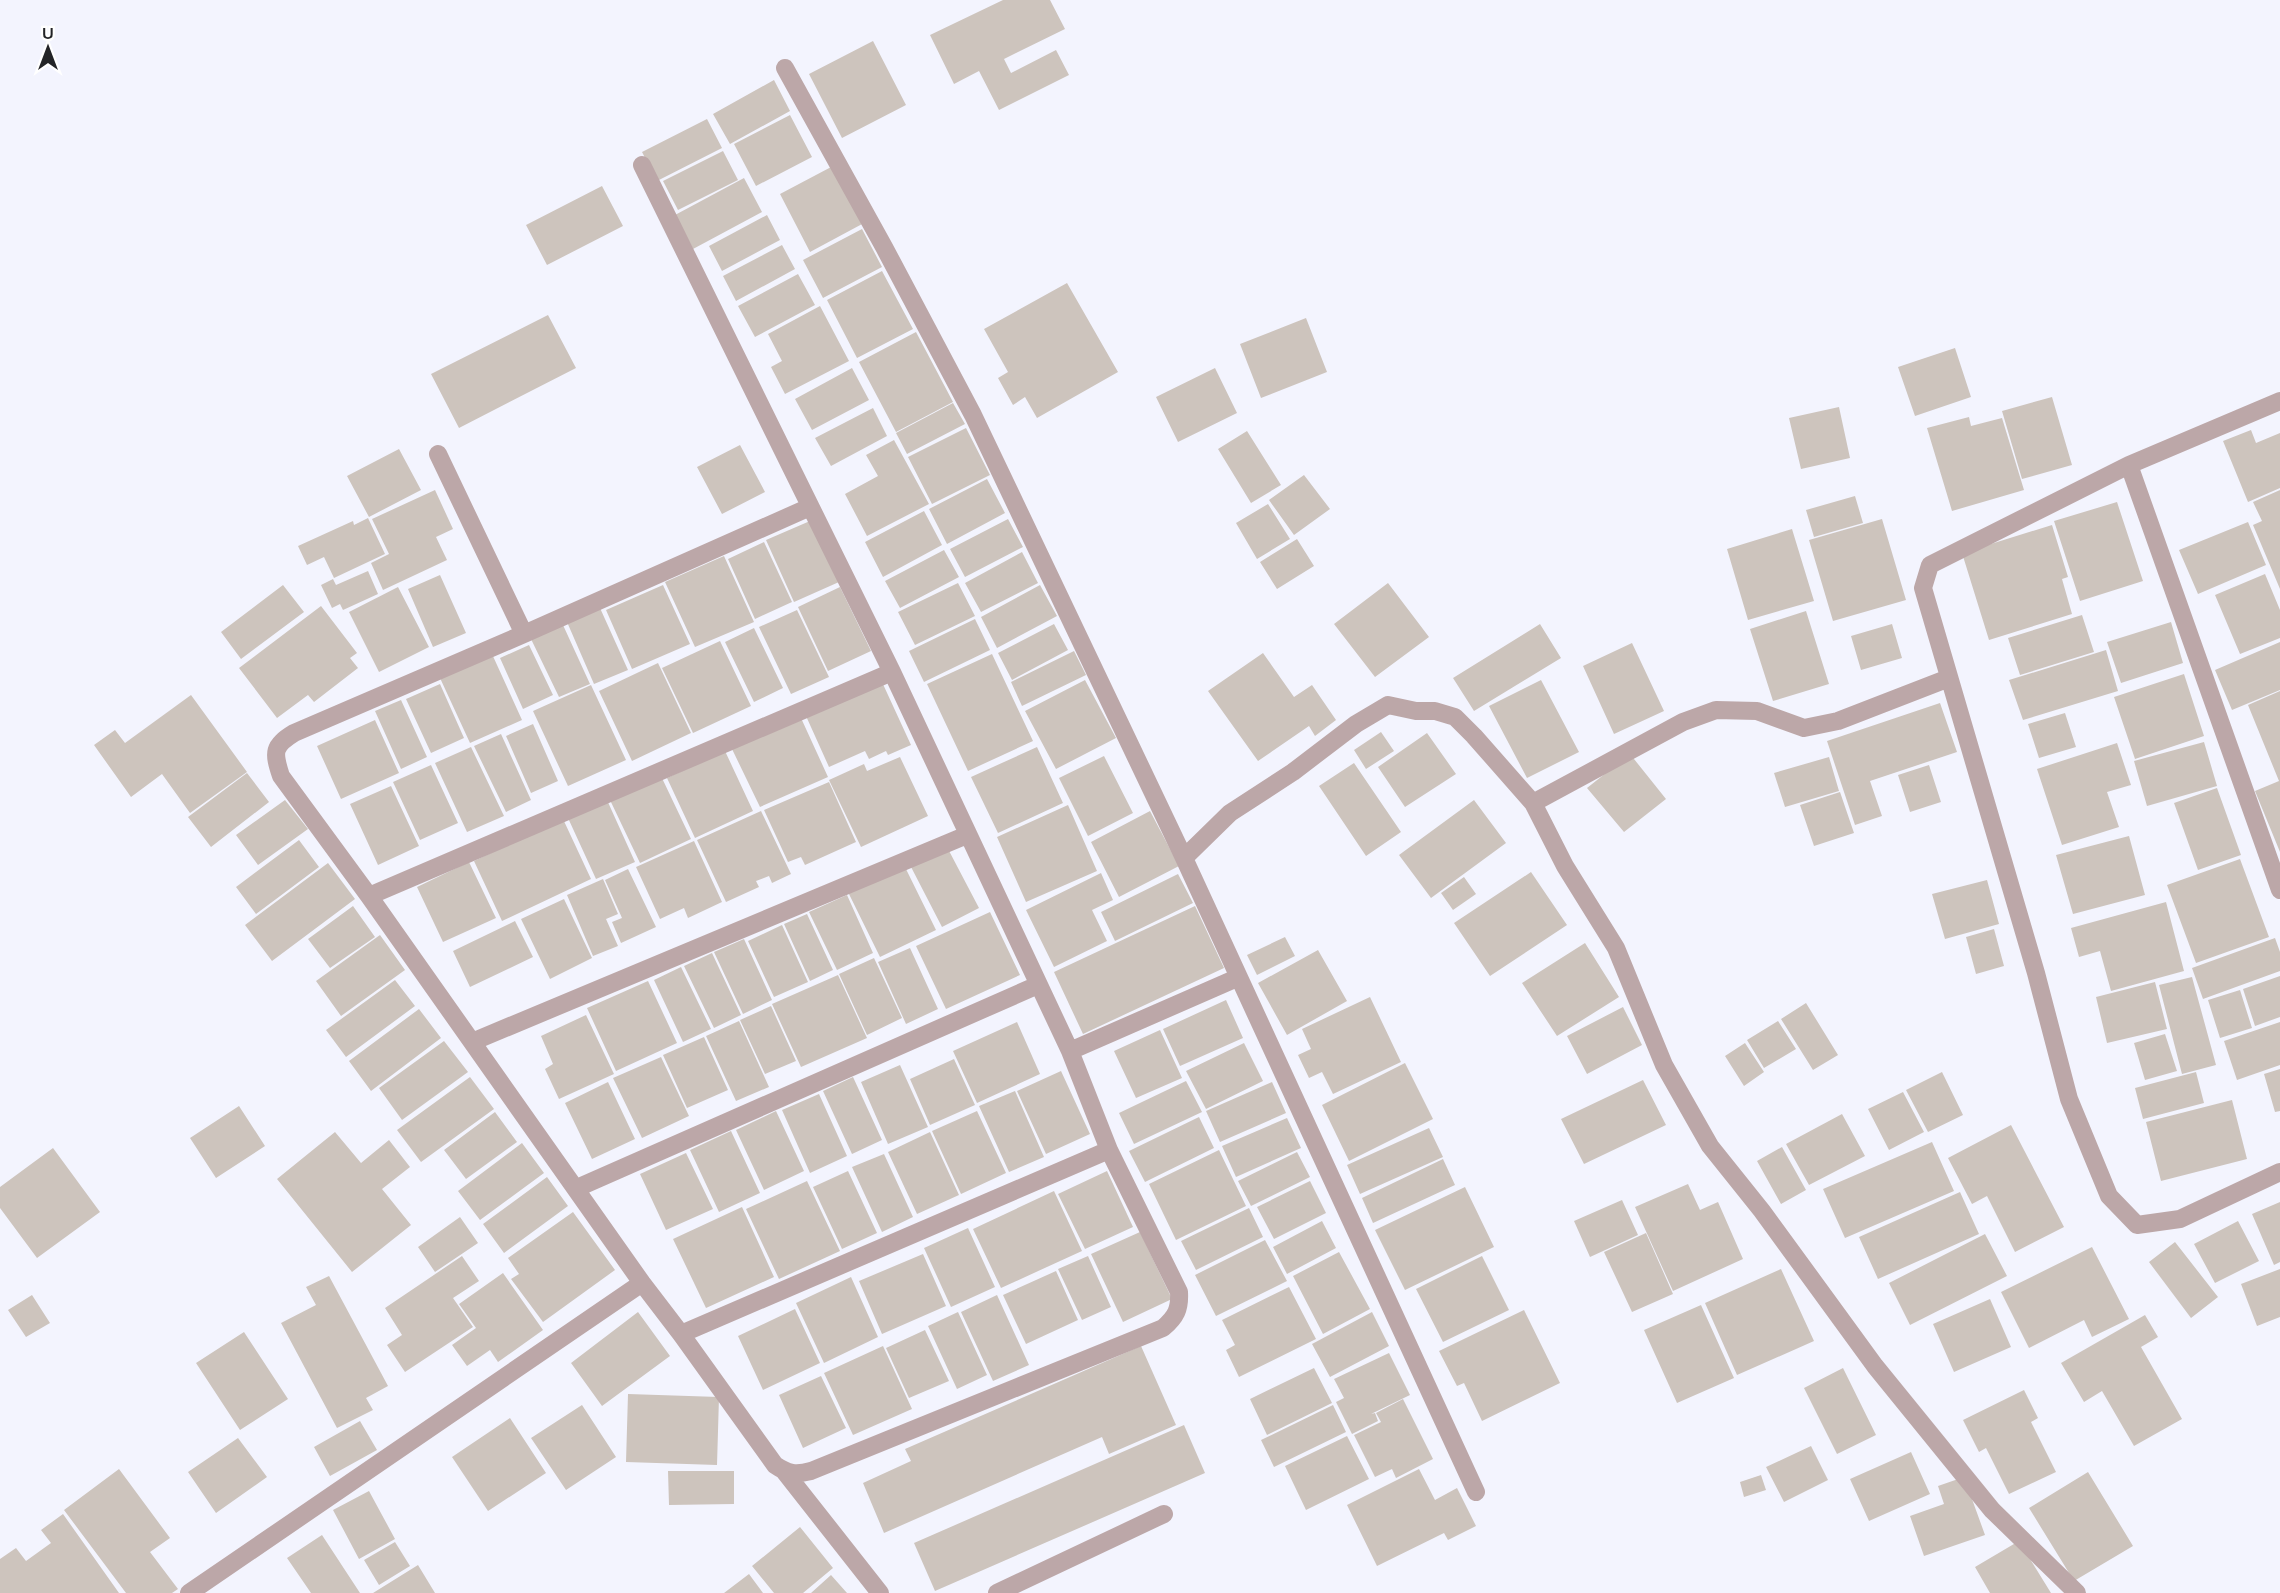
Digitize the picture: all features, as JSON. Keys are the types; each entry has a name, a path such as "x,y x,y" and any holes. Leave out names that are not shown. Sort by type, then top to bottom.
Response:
{"street":[{"path":"785,68 973,415 1184,858 1476,1492"},
{"path":"642,165 892,672 1070,1051 1109,1150 1179,1292 1180,1306 1173,1320 1162,1328 811,1471 795,1475 775,1465 642,1283 369,896 280,776 276,751 280,742 294,733 810,507"},
{"path":"2280,401 2129,465 1930,566 1923,588 2036,973 2069,1099 2109,1196 2137,1225 2180,1219 2280,1172"},
{"path":"438,454 524,634"},
{"path":"2129,465 2280,890"},
{"path":"369,896 892,672"},
{"path":"1533,803 1683,722 1716,710 1757,711 1804,728 1838,721 1949,678"},
{"path":"1184,858 1230,813 1293,772 1356,724 1388,705 1416,711 1435,711 1455,717 1533,803 1565,866 1616,948 1664,1065 1710,1146 1762,1211 1875,1366 1992,1510 2077,1593"},
{"path":"472,1042 967,835"},
{"path":"1070,1051 1238,978"},
{"path":"577,1188 1038,986"},
{"path":"681,1334 1109,1150"},
{"path":"189,1593 642,1283"},
{"path":"784,1471 880,1593"},
{"path":"997,1593 1164,1514"}],"building":[{"path":"1003,0 1050,0 1065,29 1004,59 1011,73 1056,50 1069,75 999,110 979,71 954,84 930,35"},
{"path":"873,41 906,105 842,138 809,74"},
{"path":"774,80 790,111 730,144 713,114"},
{"path":"790,115 812,157 756,186 734,144"},
{"path":"707,119 722,148 657,181 642,152"},
{"path":"723,151 738,180 678,210 663,181"},
{"path":"833,166 864,223 810,252 780,194"},
{"path":"744,178 762,212 693,249 675,215"},
{"path":"602,186 623,226 547,265 526,225"},
{"path":"767,215 780,240 722,271 709,246"},
{"path":"862,229 882,267 823,298 803,260"},
{"path":"782,245 795,269 736,301 723,276"},
{"path":"882,271 913,329 857,358 827,300"},
{"path":"798,274 815,305 755,337 738,306"},
{"path":"1067,283 1118,372 1037,418 1025,397 1013,405 998,378 1008,372 984,329"},
{"path":"820,306 849,361 785,394 771,367 782,361 768,334"},
{"path":"548,315 576,368 459,428 431,374"},
{"path":"1306,318 1327,372 1261,398 1240,344"},
{"path":"916,332 953,402 896,432 859,362"},
{"path":"1955,348 1971,397 1915,416 1898,367"},
{"path":"852,368 869,400 812,430 795,399"},
{"path":"1215,368 1237,413 1178,442 1156,397"},
{"path":"2052,397 2072,465 2022,479 2002,411"},
{"path":"953,403 965,424 907,454 896,433"},
{"path":"1839,407 1850,458 1801,469 1789,418"},
{"path":"873,408 887,436 831,466 815,438"},
{"path":"1969,417 1971,426 2002,418 2024,490 1952,511 1927,428"},
{"path":"966,428 990,475 932,504 908,457"},
{"path":"2251,430 2256,443 2280,433 2280,488 2248,502 2223,441"},
{"path":"1247,431 1281,485 1251,503 1218,449"},
{"path":"894,440 929,504 867,536 845,494 878,476 866,455"},
{"path":"740,445 765,492 722,514 697,467"},
{"path":"399,449 421,490 369,517 347,476"},
{"path":"1304,475 1330,509 1294,535 1269,500"},
{"path":"987,479 1005,513 947,544 929,509"},
{"path":"435,490 453,529 436,537 447,560 383,590 371,563 389,554 372,519"},
{"path":"2280,490 2280,589 2253,525 2262,521 2253,502"},
{"path":"1855,496 1863,523 1814,537 1806,510"},
{"path":"2117,502 2143,581 2080,601 2054,521"},
{"path":"1268,504 1290,539 1257,559 1236,523"},
{"path":"924,511 942,545 883,577 865,542"},
{"path":"368,518 385,554 334,578 324,557 307,565 298,546 353,521 354,525"},
{"path":"1008,519 1023,547 965,577 950,549"},
{"path":"1882,519 1906,600 1833,621 1809,540"},
{"path":"810,521 839,582 794,602 766,540"},
{"path":"2248,522 2266,565 2198,594 2179,550"},
{"path":"2052,525 2068,577 2062,579 2072,614 1989,640 1962,553"},
{"path":"1792,529 1814,601 1748,620 1727,549"},
{"path":"1297,539 1314,566 1277,589 1260,562"},
{"path":"764,542 792,602 755,619 728,559"},
{"path":"944,550 959,577 900,608 885,581"},
{"path":"1022,552 1038,583 981,612 965,583"},
{"path":"724,556 754,622 695,647 665,582"},
{"path":"368,571 378,594 343,610 340,604 332,608 321,585 333,579 336,585"},
{"path":"2265,574 2280,610 2280,638 2240,654 2215,595"},
{"path":"440,575 466,633 433,647 408,589"},
{"path":"958,583 975,616 915,645 898,612"},
{"path":"1388,583 1429,637 1375,677 1334,624"},
{"path":"283,585 304,612 241,659 221,632"},
{"path":"663,585 690,644 632,669 606,610"},
{"path":"1040,585 1057,616 997,648 981,617"},
{"path":"398,587 429,647 379,672 349,612"},
{"path":"840,587 871,651 828,671 798,607"},
{"path":"321,606 357,653 350,658 358,668 314,702 308,695 277,718 239,668"},
{"path":"600,608 628,670 594,684 567,622"},
{"path":"797,610 829,677 791,694 759,627"},
{"path":"1806,611 1829,684 1773,701 1750,629"},
{"path":"2082,615 2094,652 2020,675 2008,638"},
{"path":"975,619 990,650 924,682 909,651"},
{"path":"2171,622 2183,663 2121,683 2107,642"},
{"path":"1054,624 1068,650 1012,680 998,653"},
{"path":"1540,624 1561,658 1474,711 1453,678"},
{"path":"1892,624 1902,658 1861,670 1851,636"},
{"path":"563,625 590,684 559,697 531,639"},
{"path":"754,628 783,688 754,702 725,642"},
{"path":"720,641 751,706 693,733 662,668"},
{"path":"2280,642 2280,690 2232,710 2215,670"},
{"path":"1632,643 1664,711 1614,734 1583,666"},
{"path":"529,645 553,695 523,709 500,658"},
{"path":"2106,650 2118,691 2023,720 2009,680"},
{"path":"1074,651 1086,675 1022,706 1011,682"},
{"path":"1263,653 1294,697 1312,685 1336,720 1315,736 1309,726 1258,761 1208,691"},
{"path":"492,654 522,720 470,743 440,678"},
{"path":"992,654 1033,741 968,771 927,684"},
{"path":"658,663 691,733 632,761 599,691"},
{"path":"2184,674 2204,736 2135,759 2114,697"},
{"path":"1085,680 1116,738 1056,769 1025,711"},
{"path":"1541,680 1579,752 1527,778 1489,706"},
{"path":"882,682 911,745 888,755 886,751 869,759 865,751 829,767 806,716"},
{"path":"440,684 464,738 431,753 406,699"},
{"path":"591,685 626,760 568,786 533,711"},
{"path":"2280,691 2280,852 2255,791 2279,781 2248,705"},
{"path":"191,695 247,772 190,813 162,774 131,797 94,745 115,730 125,743"},
{"path":"401,700 427,757 401,769 375,711"},
{"path":"1940,703 1957,752 1870,781 1882,816 1855,825 1827,741"},
{"path":"2065,713 2076,747 2039,758 2028,724"},
{"path":"801,718 828,777 760,807 732,749"},
{"path":"375,720 399,773 341,799 317,746"},
{"path":"533,724 558,781 531,793 506,736"},
{"path":"1381,732 1394,751 1366,769 1354,750"},
{"path":"1427,733 1456,774 1405,807 1378,767"},
{"path":"501,734 531,800 506,812 474,746"},
{"path":"2204,742 2217,786 2147,806 2134,761"},
{"path":"2117,743 2131,785 2107,792 2119,827 2062,845 2037,769"},
{"path":"471,747 504,816 467,832 435,763"},
{"path":"1037,747 1063,803 998,833 971,777"},
{"path":"725,751 753,811 695,838 667,778"},
{"path":"1630,754 1666,799 1624,832 1587,788"},
{"path":"1104,756 1133,813 1088,836 1059,778"},
{"path":"900,757 928,816 861,847 829,780 864,764 867,771"},
{"path":"1829,757 1839,791 1785,807 1774,773"},
{"path":"1354,763 1401,832 1366,856 1319,786"},
{"path":"431,765 458,823 420,840 393,782"},
{"path":"1929,765 1941,802 1910,812 1898,775"},
{"path":"247,773 269,802 211,847 188,817"},
{"path":"661,776 691,839 640,863 610,800"},
{"path":"829,782 856,842 805,865 801,857 788,862 764,810"},
{"path":"391,786 419,846 378,865 350,804"},
{"path":"2217,788 2241,855 2198,870 2174,803"},
{"path":"1840,792 1854,833 1814,846 1800,805"},
{"path":"285,800 308,829 258,865 236,835"},
{"path":"607,800 635,862 596,879 568,818"},
{"path":"1474,800 1506,843 1431,898 1399,855"},
{"path":"1068,805 1097,871 1026,902 997,837"},
{"path":"761,811 791,874 772,883 769,876 756,881 759,887 726,902 697,840"},
{"path":"1150,811 1179,866 1119,897 1091,842"},
{"path":"563,819 591,879 502,921 474,861"},
{"path":"2129,836 2145,895 2073,914 2056,855"},
{"path":"299,840 319,867 256,914 236,887"},
{"path":"694,841 722,902 688,918 684,908 660,919 636,867"},
{"path":"947,847 979,908 942,927 910,865"},
{"path":"2240,859 2269,937 2196,963 2167,885"},
{"path":"469,862 496,918 443,942 417,887"},
{"path":"328,863 355,899 272,961 245,925"},
{"path":"904,865 936,930 880,957 848,892"},
{"path":"628,869 656,927 621,943 612,922 622,918 605,880"},
{"path":"1531,872 1567,925 1490,976 1454,923"},
{"path":"1101,873 1113,900 1092,910 1107,941 1054,967 1026,910"},
{"path":"1178,874 1193,903 1115,941 1101,912"},
{"path":"1464,877 1476,894 1453,910 1441,893"},
{"path":"603,879 618,914 606,919 618,946 593,956 567,895"},
{"path":"1987,880 1999,924 1945,939 1932,894"},
{"path":"847,895 873,953 837,970 809,912"},
{"path":"564,899 592,958 550,979 521,919"},
{"path":"2166,902 2184,971 2111,991 2100,951 2079,957 2071,928"},
{"path":"353,906 375,937 330,968 308,939"},
{"path":"1195,906 1224,968 1083,1034 1054,972"},
{"path":"990,912 1020,975 946,1009 916,946"},
{"path":"807,914 833,970 810,981 784,924"},
{"path":"515,921 533,957 470,987 453,951"},
{"path":"782,925 808,982 774,997 748,941"},
{"path":"1994,929 2004,966 1976,974 1966,937"},
{"path":"380,935 405,970 341,1016 316,981"},
{"path":"1285,937 1295,956 1257,975 1247,955"},
{"path":"2275,938 2280,952 2280,971 2203,999 2192,968"},
{"path":"744,939 772,1000 743,1014 714,952"},
{"path":"1585,943 1619,997 1557,1036 1522,983"},
{"path":"910,948 938,1009 906,1024 878,962"},
{"path":"1318,950 1347,1001 1287,1035 1258,983"},
{"path":"712,953 741,1015 714,1028 684,966"},
{"path":"874,958 902,1018 867,1035 839,974"},
{"path":"681,967 711,1029 683,1042 654,980"},
{"path":"838,975 867,1038 801,1067 772,1004"},
{"path":"2280,976 2280,1017 2255,1026 2243,989"},
{"path":"2192,977 2216,1065 2182,1074 2159,985"},
{"path":"395,980 415,1006 346,1057 326,1030"},
{"path":"648,981 677,1043 616,1071 587,1008"},
{"path":"2155,982 2167,1029 2107,1043 2096,997"},
{"path":"2240,990 2252,1028 2220,1038 2208,1000"},
{"path":"1370,997 1401,1062 1333,1094 1322,1072 1309,1078 1298,1055 1311,1049 1302,1029"},
{"path":"1226,1000 1243,1038 1180,1066 1163,1029"},
{"path":"1806,1003 1838,1055 1813,1070 1781,1019"},
{"path":"771,1006 796,1061 765,1074 740,1020"},
{"path":"1623,1007 1642,1045 1587,1074 1567,1036"},
{"path":"419,1009 441,1038 371,1091 349,1061"},
{"path":"586,1015 614,1074 559,1099 545,1069 553,1064 541,1036"},
{"path":"739,1021 769,1087 736,1101 706,1036"},
{"path":"1778,1021 1796,1049 1764,1068 1747,1040"},
{"path":"1017,1022 1040,1074 977,1103 953,1051"},
{"path":"2280,1022 2280,1065 2237,1080 2224,1041"},
{"path":"1160,1030 1182,1078 1136,1098 1114,1051"},
{"path":"2165,1034 2177,1071 2145,1080 2134,1043"},
{"path":"704,1037 728,1090 687,1108 663,1055"},
{"path":"444,1041 468,1072 402,1120 379,1088"},
{"path":"1244,1043 1263,1081 1206,1109 1186,1071"},
{"path":"1745,1043 1764,1072 1744,1086 1725,1056"},
{"path":"661,1057 689,1116 642,1138 613,1078"},
{"path":"954,1059 975,1105 930,1125 910,1079"},
{"path":"1405,1063 1433,1119 1349,1161 1322,1105"},
{"path":"900,1065 928,1127 888,1144 861,1082"},
{"path":"2280,1069 2280,1111 2275,1112 2264,1074"},
{"path":"1061,1071 1090,1134 1046,1154 1017,1091"},
{"path":"1942,1072 1963,1115 1928,1132 1906,1090"},
{"path":"2196,1072 2204,1103 2143,1119 2135,1088"},
{"path":"470,1077 494,1109 421,1162 397,1130"},
{"path":"853,1077 882,1140 852,1154 823,1091"},
{"path":"1643,1080 1666,1125 1584,1164 1561,1119"},
{"path":"1186,1081 1202,1112 1134,1144 1119,1113"},
{"path":"608,1082 635,1139 592,1159 565,1103"},
{"path":"1272,1082 1286,1113 1220,1142 1206,1111"},
{"path":"1015,1091 1044,1157 1009,1172 979,1106"},
{"path":"1903,1092 1924,1132 1889,1150 1868,1109"},
{"path":"819,1094 847,1156 810,1173 782,1110"},
{"path":"2232,1100 2247,1159 2161,1181 2146,1122"},
{"path":"239,1106 265,1146 216,1178 190,1138"},
{"path":"776,1111 804,1171 764,1190 736,1130"},
{"path":"977,1111 1006,1173 961,1194 932,1131"},
{"path":"495,1112 517,1142 466,1179 444,1150"},
{"path":"1842,1114 1865,1156 1809,1185 1786,1144"},
{"path":"1199,1117 1214,1148 1145,1182 1129,1151"},
{"path":"1287,1118 1301,1148 1236,1177 1222,1146"},
{"path":"2011,1125 2064,1227 2015,1252 1987,1196 1972,1204 1948,1158"},
{"path":"1429,1128 1443,1157 1360,1194 1347,1165"},
{"path":"731,1131 760,1193 719,1212 690,1150"},
{"path":"335,1132 361,1163 389,1140 410,1167 382,1189 411,1225 352,1272 277,1179"},
{"path":"930,1132 959,1195 917,1214 888,1152"},
{"path":"1932,1142 1954,1191 1845,1238 1823,1189"},
{"path":"522,1143 544,1173 480,1220 458,1191"},
{"path":"1782,1147 1806,1190 1781,1204 1757,1161"},
{"path":"53,1148 100,1212 37,1258 0,1208 0,1187"},
{"path":"1219,1150 1246,1206 1176,1240 1149,1184"},
{"path":"1297,1152 1310,1177 1251,1206 1238,1181"},
{"path":"686,1153 713,1209 666,1230 640,1174"},
{"path":"884,1154 913,1217 882,1232 852,1167"},
{"path":"1443,1159 1455,1185 1373,1223 1362,1198"},
{"path":"848,1171 877,1233 842,1249 813,1187"},
{"path":"1107,1171 1133,1227 1085,1249 1058,1194"},
{"path":"547,1177 568,1206 504,1253 483,1224"},
{"path":"807,1181 840,1251 779,1279 746,1209"},
{"path":"1310,1181 1326,1213 1274,1239 1257,1207"},
{"path":"1688,1184 1700,1210 1718,1202 1743,1259 1673,1291 1635,1207"},
{"path":"1465,1187 1494,1247 1405,1290 1375,1230"},
{"path":"1054,1191 1082,1251 1001,1288 973,1229"},
{"path":"1960,1192 1979,1234 1878,1279 1859,1237"},
{"path":"1622,1200 1638,1235 1590,1257 1574,1221"},
{"path":"2280,1202 2280,1262 2274,1265 2252,1214"},
{"path":"742,1207 774,1277 706,1308 673,1239"},
{"path":"1249,1208 1263,1237 1196,1270 1181,1241"},
{"path":"573,1212 615,1270 543,1322 511,1279 519,1274 508,1258"},
{"path":"460,1217 478,1243 435,1272 418,1247"},
{"path":"1322,1221 1336,1248 1287,1274 1273,1247"},
{"path":"2238,1221 2259,1261 2215,1283 2194,1244"},
{"path":"968,1228 995,1287 951,1307 924,1248"},
{"path":"1140,1232 1172,1299 1123,1322 1091,1254"},
{"path":"1646,1233 1673,1294 1632,1312 1604,1252"},
{"path":"1985,1234 2007,1276 1910,1325 1889,1283"},
{"path":"1265,1240 1287,1281 1216,1316 1195,1275"},
{"path":"2175,1242 2218,1297 2191,1318 2149,1262"},
{"path":"2092,1247 2129,1319 2092,1337 2084,1320 2029,1348 2001,1292"},
{"path":"1339,1252 1370,1309 1323,1334 1293,1276"},
{"path":"923,1254 946,1306 882,1334 859,1281"},
{"path":"462,1256 479,1281 453,1298 473,1327 405,1372 387,1345 402,1335 385,1308"},
{"path":"1088,1256 1111,1307 1082,1320 1058,1269"},
{"path":"1482,1256 1509,1310 1443,1342 1416,1289"},
{"path":"1781,1269 1814,1341 1737,1375 1705,1303"},
{"path":"2280,1269 2280,1317 2257,1326 2241,1284"},
{"path":"1056,1271 1078,1320 1026,1344 1003,1295"},
{"path":"503,1273 543,1330 498,1362 490,1350 467,1366 452,1345 476,1328 459,1304"},
{"path":"329,1276 388,1386 366,1398 373,1410 337,1428 281,1323 316,1305 306,1287"},
{"path":"851,1277 878,1337 824,1363 796,1303"},
{"path":"1289,1287 1316,1339 1239,1377 1226,1350 1235,1345 1222,1320"},
{"path":"32,1295 50,1323 26,1337 8,1310"},
{"path":"997,1295 1029,1365 993,1381 961,1312"},
{"path":"1990,1299 2011,1347 1954,1372 1933,1324"},
{"path":"1701,1305 1734,1378 1677,1403 1644,1330"},
{"path":"795,1309 820,1363 763,1390 738,1336"},
{"path":"1524,1310 1560,1383 1482,1421 1464,1383 1457,1386 1439,1351"},
{"path":"638,1312 670,1356 602,1406 571,1363"},
{"path":"958,1312 987,1375 957,1389 928,1326"},
{"path":"1372,1312 1389,1346 1330,1377 1312,1344"},
{"path":"2145,1315 2158,1337 2141,1347 2182,1419 2134,1446 2102,1391 2084,1402 2061,1363"},
{"path":"925,1330 949,1381 909,1398 886,1348"},
{"path":"244,1332 288,1399 240,1430 196,1363"},
{"path":"883,1346 912,1409 853,1435 824,1373"},
{"path":"1141,1346 1176,1425 1109,1454 1102,1437 884,1533 863,1483 911,1461 905,1449"},
{"path":"1389,1353 1410,1395 1371,1414 1375,1413 1378,1421 1352,1434 1336,1402 1344,1398 1334,1379"},
{"path":"1314,1368 1332,1403 1267,1435 1250,1399"},
{"path":"1843,1368 1876,1435 1837,1454 1804,1388"},
{"path":"821,1376 846,1428 803,1448 779,1395"},
{"path":"2024,1390 2038,1418 2031,1422 2056,1472 2009,1494 1986,1448 1979,1452 1963,1420"},
{"path":"628,1394 719,1397 717,1465 626,1462"},
{"path":"1403,1399 1433,1459 1396,1478 1392,1469 1375,1477 1354,1435 1381,1422 1376,1413"},
{"path":"582,1405 616,1457 566,1490 531,1438"},
{"path":"1333,1405 1346,1432 1274,1467 1261,1440"},
{"path":"510,1418 546,1473 488,1511 452,1457"},
{"path":"360,1421 377,1450 330,1476 314,1447"},
{"path":"1184,1425 1205,1473 935,1591 914,1543"},
{"path":"1347,1436 1369,1479 1306,1510 1285,1466"},
{"path":"238,1438 267,1477 216,1513 188,1472"},
{"path":"1811,1446 1828,1480 1784,1502 1766,1467"},
{"path":"1911,1452 1930,1494 1869,1521 1850,1479"},
{"path":"119,1469 170,1538 150,1552 178,1589 172,1593 126,1593 64,1510"},
{"path":"1419,1469 1435,1500 1457,1488 1476,1526 1448,1540 1444,1533 1377,1566 1347,1505"},
{"path":"668,1471 734,1471 734,1504 669,1505"},
{"path":"2088,1472 2133,1546 2074,1581 2029,1508"},
{"path":"1761,1475 1766,1490 1744,1497 1740,1482"},
{"path":"1964,1477 1985,1535 1924,1556 1910,1516 1944,1504 1938,1486"},
{"path":"369,1491 395,1539 359,1559 333,1510"},
{"path":"63,1514 119,1593 0,1593 0,1559 16,1548 26,1561 51,1543 41,1530"},
{"path":"800,1527 833,1568 803,1593 774,1593 752,1566"},
{"path":"322,1535 360,1593 311,1593 287,1558"},
{"path":"2019,1541 2051,1593 1990,1593 1975,1567"},
{"path":"395,1542 410,1566 379,1585 364,1560"},
{"path":"418,1565 435,1593 373,1593"},
{"path":"749,1574 763,1593 724,1593"},
{"path":"831,1575 847,1593 811,1593"}]}
